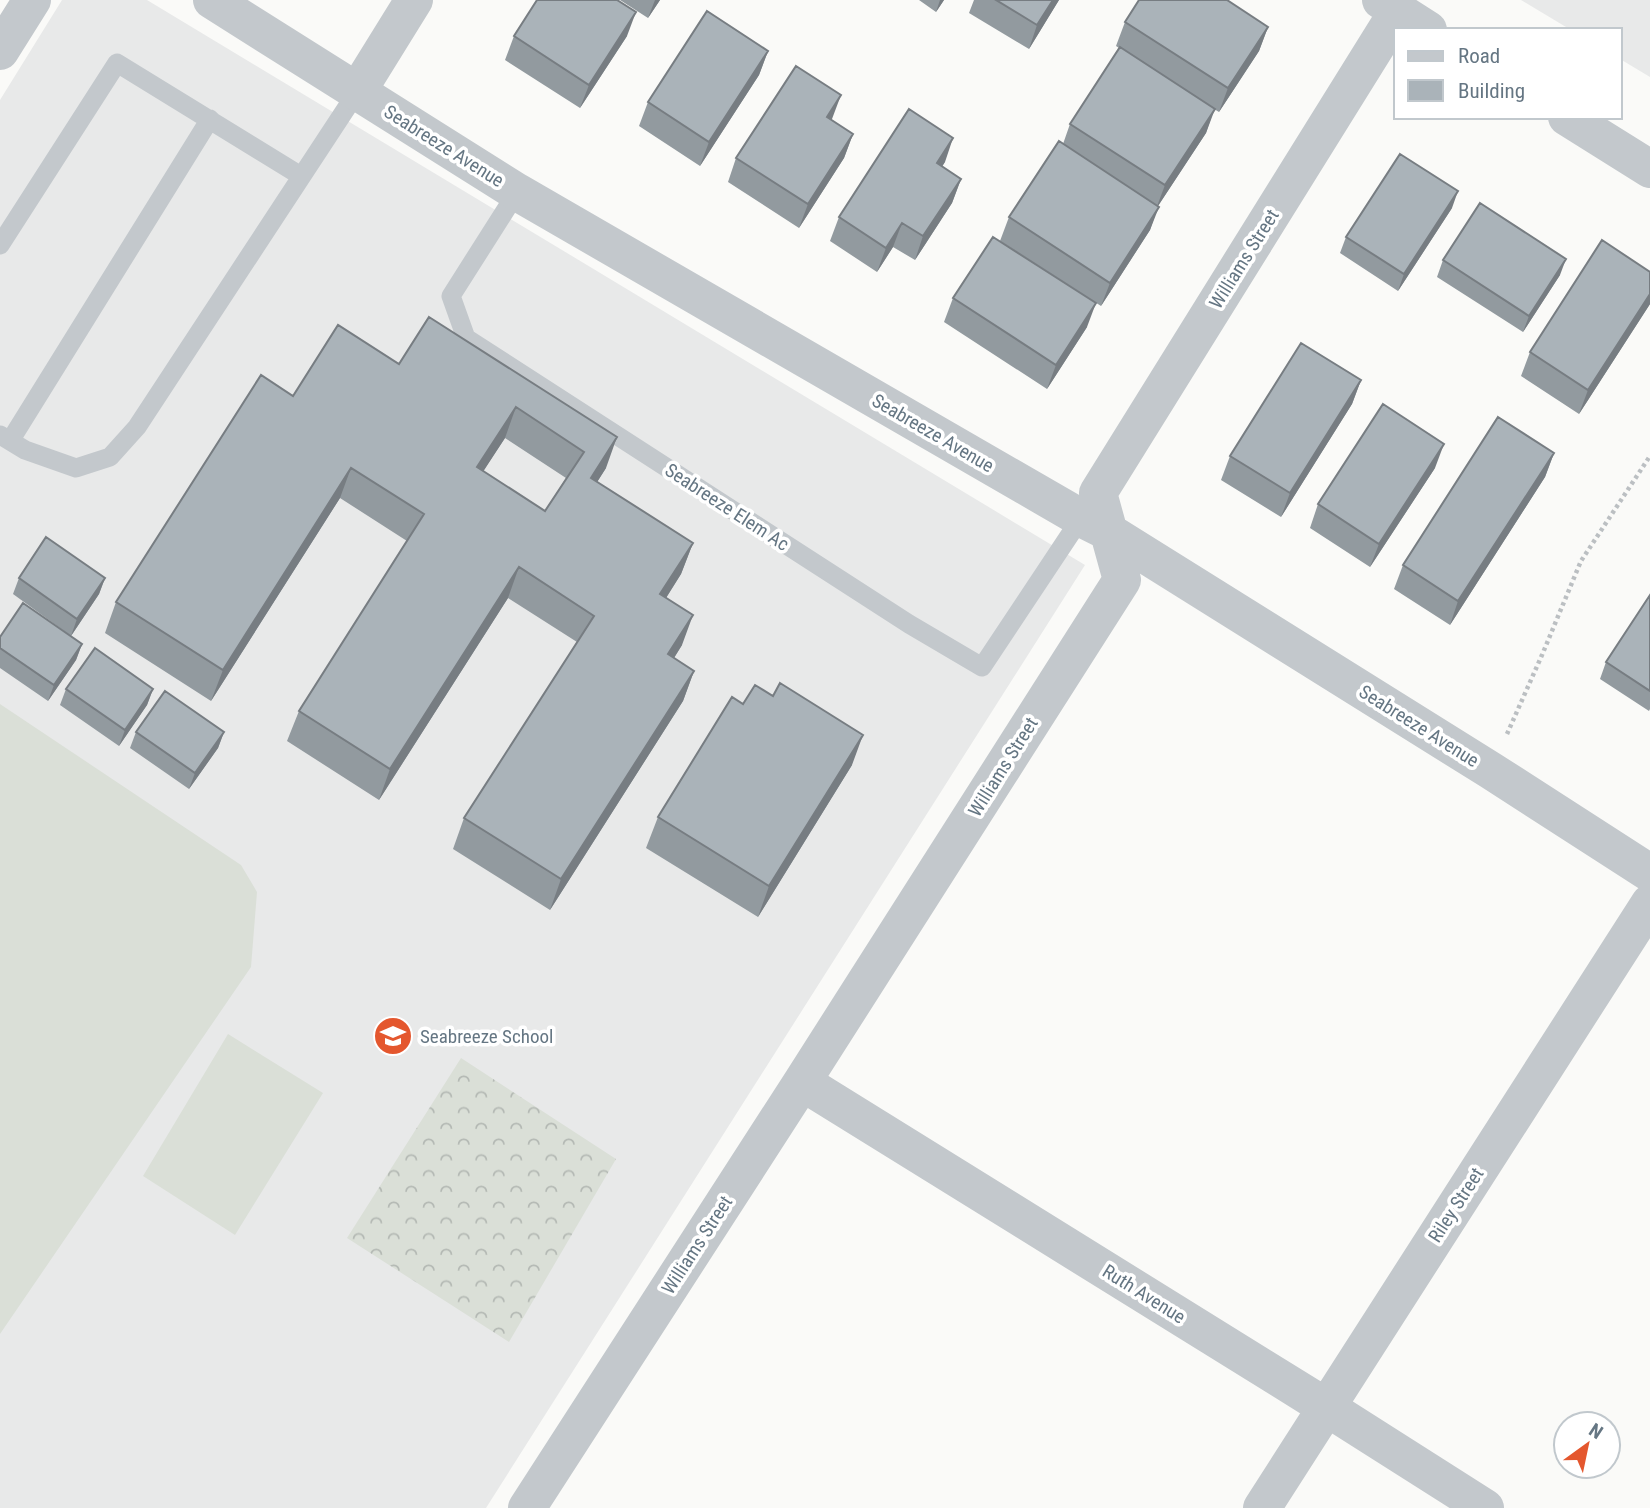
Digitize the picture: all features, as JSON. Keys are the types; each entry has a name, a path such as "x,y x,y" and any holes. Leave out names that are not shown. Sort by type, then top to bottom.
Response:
{"street":[{"path":"0,51 32,0"},
{"name":"Seabreeze Avenue","path":"212,0 517,192 1095,525 1490,770 1650,873"},
{"path":"357,92 414,0"},
{"name":"Williams Street","path":"527,1508 1122,580 1095,525 1098,493 1403,10"},
{"path":"1570,119 1650,169"},
{"name":"Riley Street","path":"1262,1508 1650,903"},
{"name":"Ruth Avenue","path":"802,1082 1485,1508"}],"lane":[{"path":"0,245 117,63 301,176"},
{"path":"210,119 5,438 25,450 76,468 110,457 137,427 357,92"},
{"name":"Seabreeze Elem Ac","path":"517,192 451,296 466,338 898,616 982,667 1095,525"}],"path":[{"path":"1490,770 1581,561 1650,456"}],"shaded area":[{"name":"Seabreeze School","path":"62,0 147,0 1085,565 486,1508 0,1508 0,100"},
{"path":"1521,0 1650,0 1650,77 1622,60 1622,28 1568,28"}],"green space":[{"path":"0,704 241,865 257,892 251,967 0,1334"},
{"path":"228,1034 323,1093 235,1235 143,1176"},
{"path":"461,1058 616,1159 509,1342 347,1238"}],"building":[{"path":"537,0 617,0 636,12 589,85 514,36"},
{"path":"996,0 1053,0 1037,25"},
{"path":"1139,0 1227,0 1268,27 1228,88 1125,22"},
{"path":"707,11 768,51 709,142 648,102"},
{"path":"1120,47 1215,109 1165,185 1070,124"},
{"path":"796,66 841,95 827,117 853,134 808,204 736,158"},
{"path":"909,109 953,138 937,163 961,179 923,236 902,223 886,248 839,217"},
{"path":"1059,141 1159,207 1110,283 1009,217"},
{"path":"1400,154 1458,191 1404,274 1346,237"},
{"path":"1480,203 1566,259 1529,316 1443,260"},
{"path":"993,237 1096,303 1056,365 953,298"},
{"path":"1602,240 1650,272 1650,294 1588,390 1530,352"},
{"path":"429,317 617,437 591,478 693,543 660,594 693,615 668,654 694,671 561,879 464,818 594,616 519,567 390,769 299,711 424,514 351,468 223,670 116,602 261,375 293,396 338,325 399,364","holes":["516,407 584,452 545,511 477,467"]},
{"path":"1301,343 1361,380 1290,493 1230,456"},
{"path":"1383,404 1444,444 1379,544 1318,504"},
{"path":"1498,417 1554,453 1458,601 1403,565"},
{"path":"46,537 105,578 77,619 19,578"},
{"path":"1650,595 1650,691 1606,662"},
{"path":"23,603 82,644 54,685 0,648 0,637"},
{"path":"95,648 153,689 125,730 66,689"},
{"path":"780,683 863,735 769,886 658,817 732,697 743,704 755,685 773,696"},
{"path":"165,691 224,732 195,773 136,732"}],"place":[{"name":"Seabreeze School","path":"393,1036"}]}
